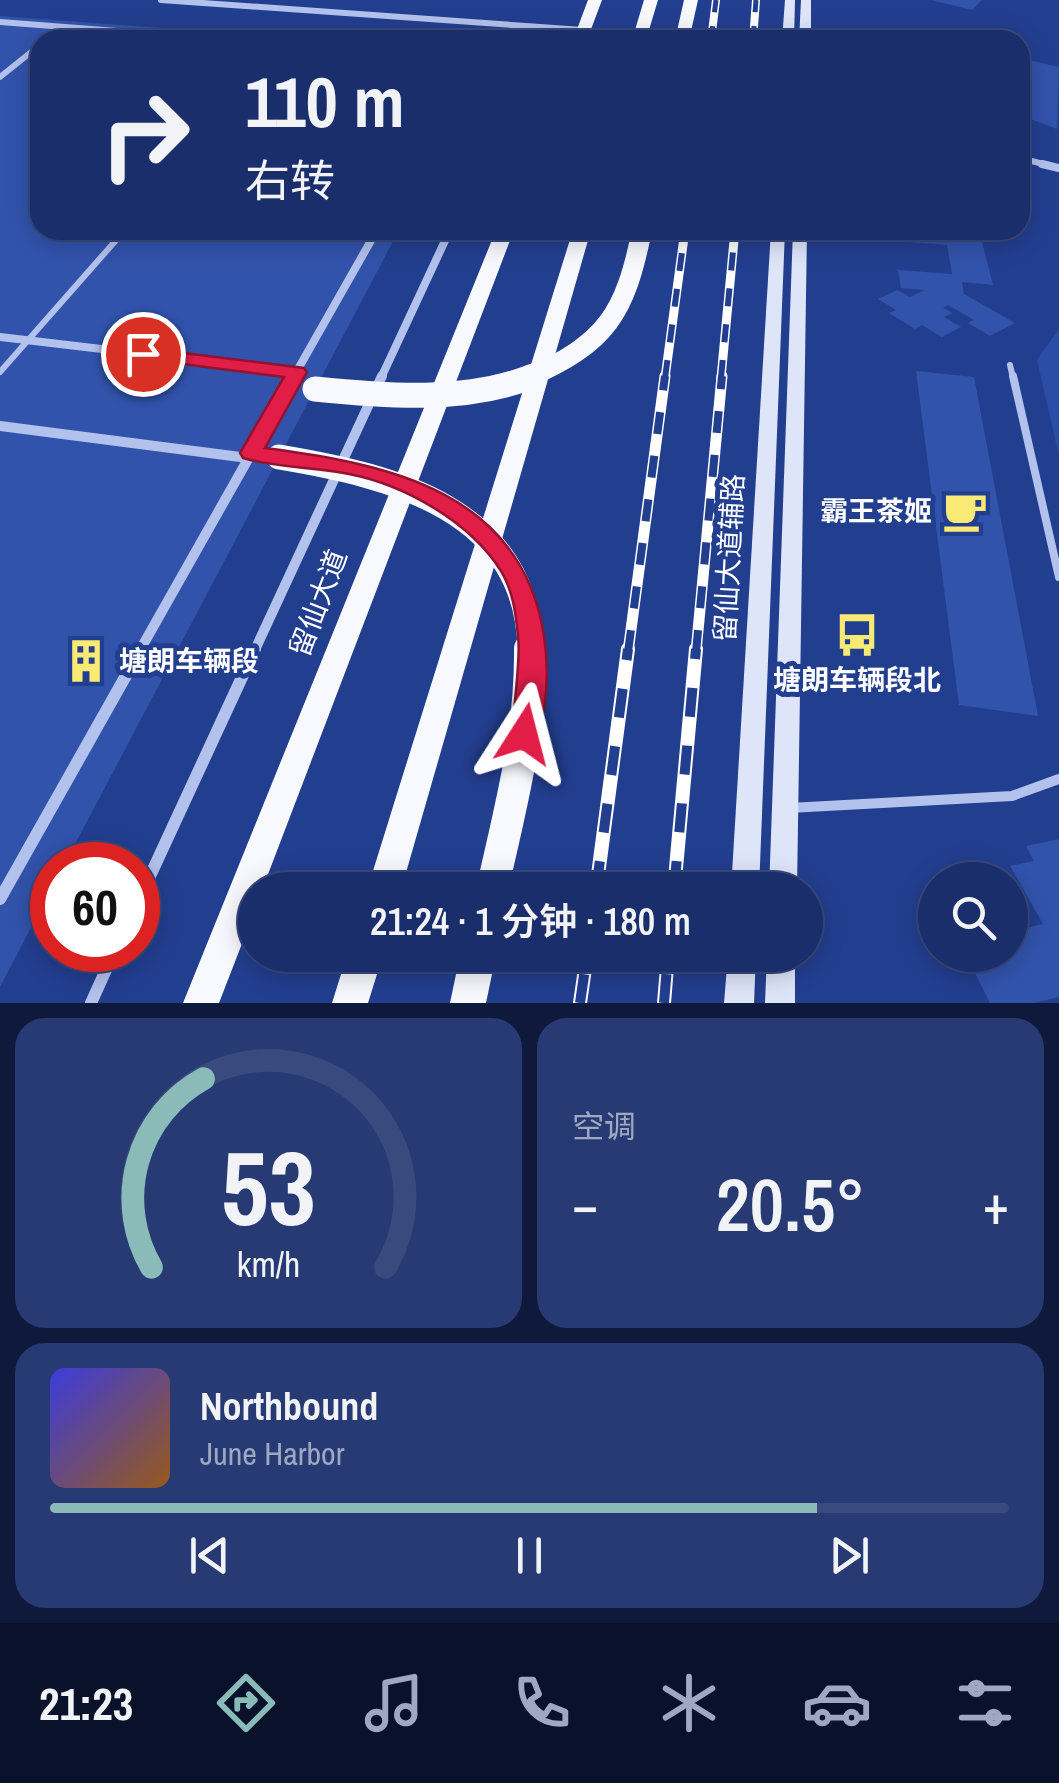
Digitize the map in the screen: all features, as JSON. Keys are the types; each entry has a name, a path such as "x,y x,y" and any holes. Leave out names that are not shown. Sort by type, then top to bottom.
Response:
{"main road":[{"path":"583,30 596,0"},
{"path":"642,30 651,0"},
{"path":"684,30 691,0"},
{"path":"788,30 790,0"},
{"path":"805,30 806,0"},
{"name":"留仙大道","path":"201,1003 501,240"},
{"path":"389,872 579,240"},
{"path":"315,389 419,397 503,384 556,366 583,348 622,305 640,240"},
{"name":"留仙大道辅路","path":"746,872 778,240"},
{"path":"783,872 800,240"},
{"path":"260,456 350,467 420,491 454,510 484,535 512,567 526,602 532,646 532,698 496,872"},
{"path":"350,1003 360,972"},
{"path":"468,1003 474,972"},
{"path":"739,1003 741,972"},
{"path":"780,1003 781,972"}],"street":[{"path":"161,0 558,30"},
{"path":"0,22 102,30"},
{"path":"59,30 63,27"},
{"path":"0,77 30,53"},
{"path":"1030,161 1059,168"},
{"path":"0,899 260,456 289,386 371,240"},
{"path":"160,855 445,240"},
{"path":"0,336 297,372"},
{"path":"289,386 315,389"},
{"path":"0,426 260,456"},
{"path":"90,1003 105,972"}],"lane":[{"path":"0,372 116,240"},
{"path":"1010,365 1059,577"},
{"path":"785,808 1012,796 1059,779"}],"shaded area":[{"path":"1059,329 1059,456 1037,360"}],"building":[{"path":"931,0 982,0 972,10"},
{"name":"塘朗车辆段","path":"0,16 189,30 30,30 30,240 394,240 76,842 30,842 30,929 0,987"},
{"path":"1030,60 1059,67 1057,129 1030,119"},
{"path":"895,241 982,242 993,285 962,282 964,294 1015,323 990,336 968,323 974,320 948,305 943,308 953,313 944,317 961,327 942,337 922,325 915,329 889,313 896,310 878,299 897,290 910,297 925,290 901,288 898,270 952,274 947,245"},
{"path":"916,371 974,377 1038,716 959,705"},
{"path":"1059,839 1059,997 1034,1003 990,1003 974,972 1028,972 1028,928 1043,924 1028,898 1028,862 1034,861 1026,846"}],"railway":[{"path":"712,30 716,0"},
{"path":"754,30 756,0"},
{"path":"665,378 684,240"},
{"path":"721,378 734,240"},
{"path":"628,652 665,376"},
{"path":"696,652 722,376"},
{"path":"598,872 628,649"},
{"path":"676,872 696,649"},
{"path":"580,1003 585,972"},
{"path":"664,1003 667,972"}],"place":[{"name":"霸王茶姬","path":"965,511"},
{"name":"塘朗车辆段北","path":"857,635"},
{"name":"塘朗车辆段","path":"86,661"}],"route":[{"path":"143,354 297,372 251,453 350,467 388,477 454,510 484,535 512,567 526,602 532,646 532,698 524,734"}]}
